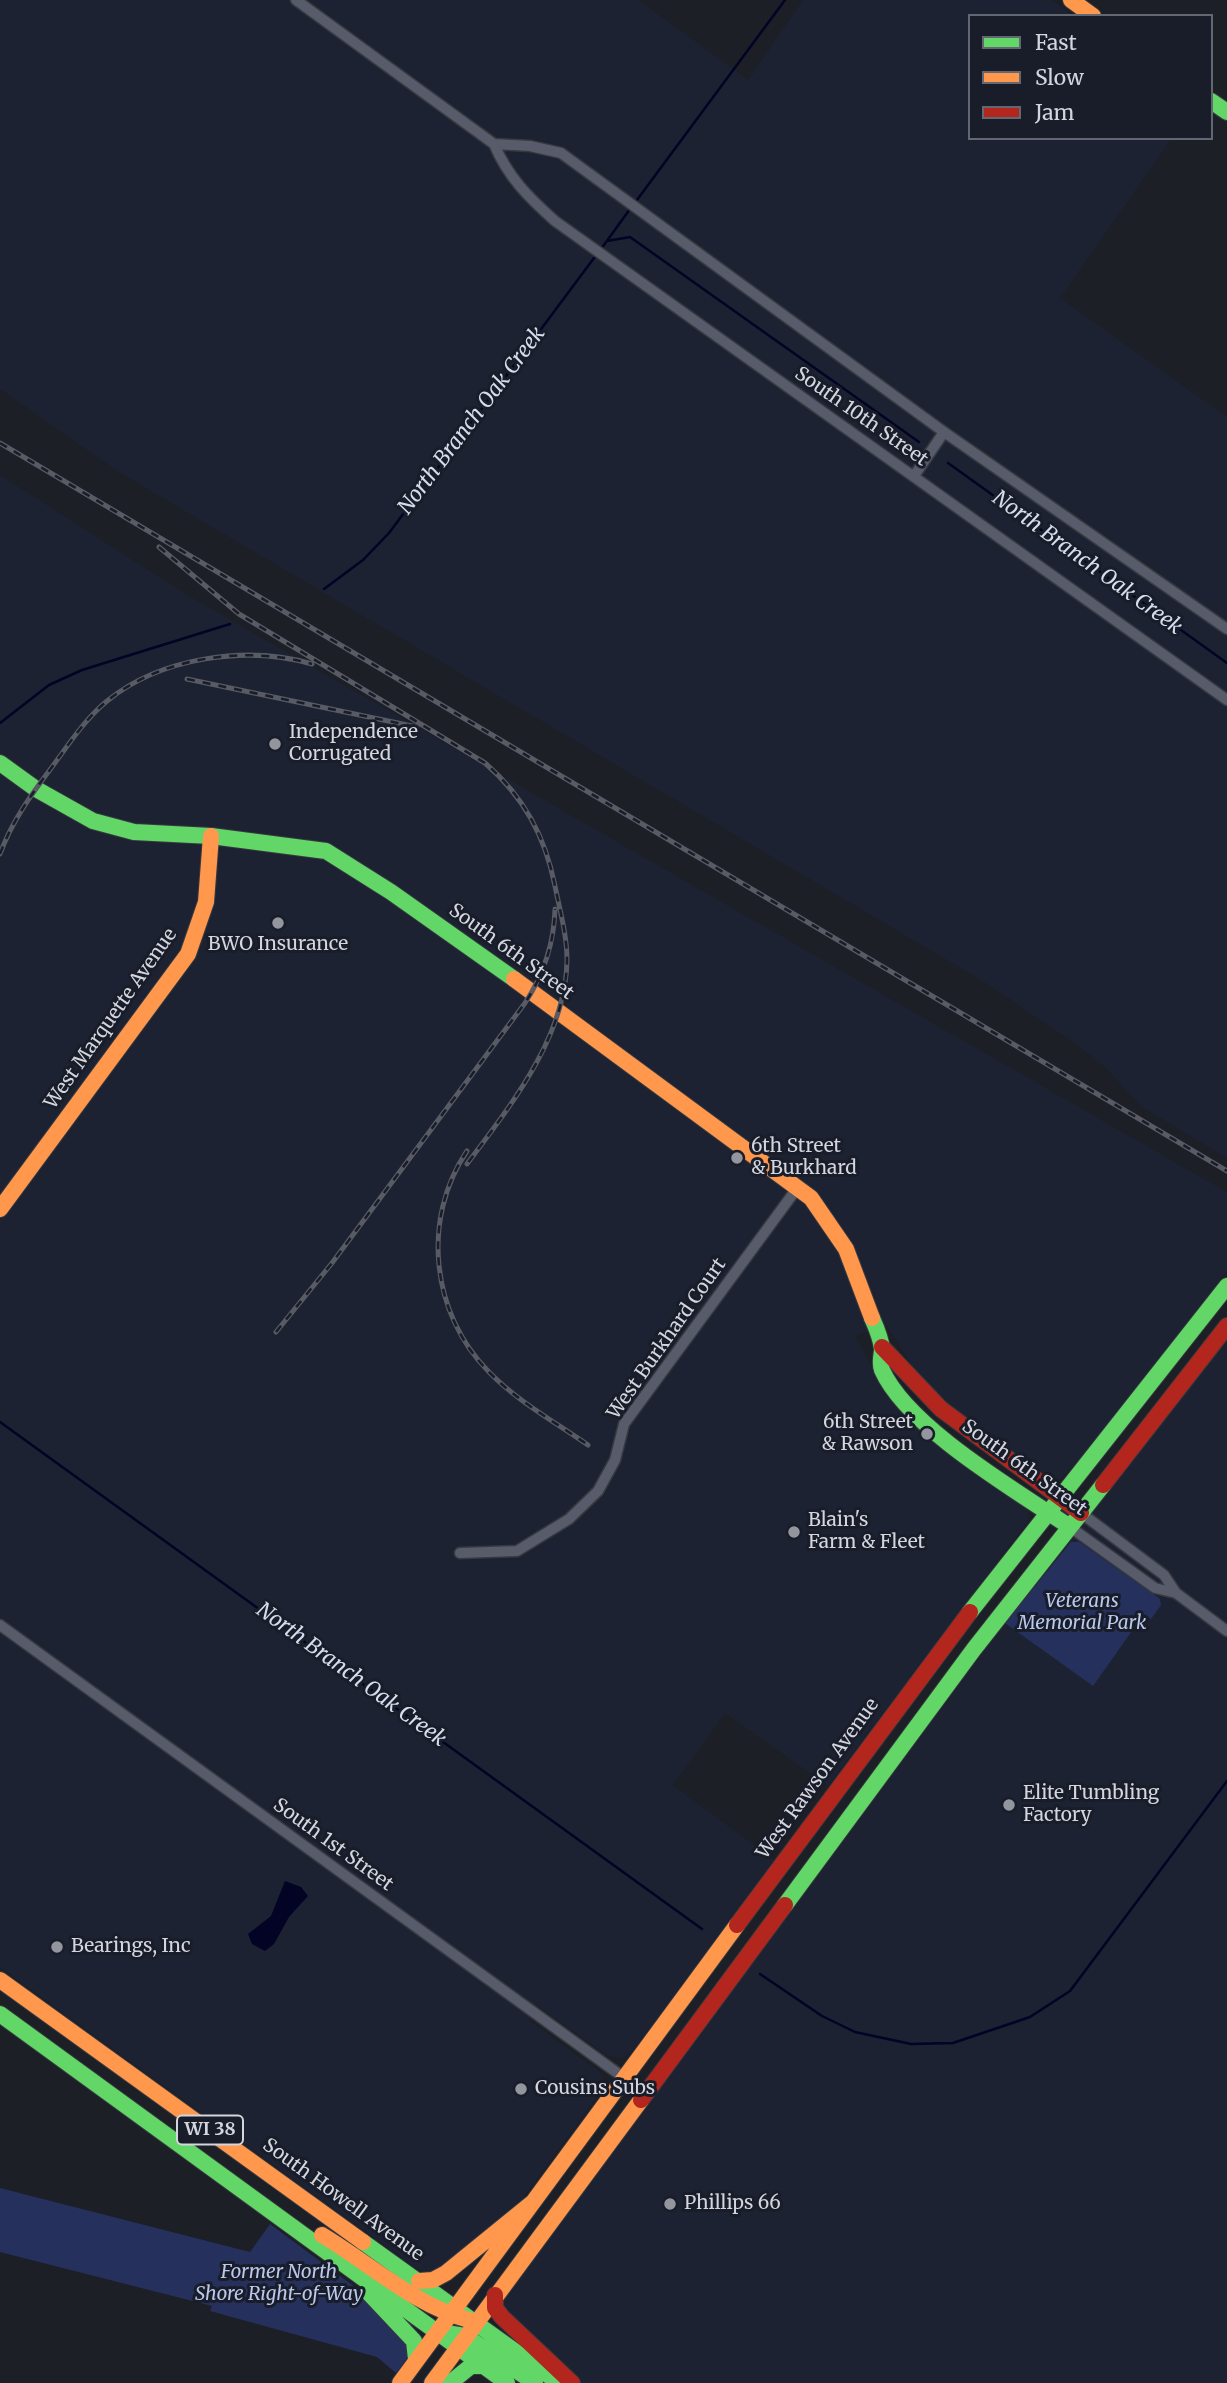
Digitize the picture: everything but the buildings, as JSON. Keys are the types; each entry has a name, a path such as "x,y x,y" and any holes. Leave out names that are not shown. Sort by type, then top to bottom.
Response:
{"main road":[{"path":"1071,0 1090,14"},
{"name":"South 6th Street","path":"0,763 36,789 93,821 134,832 211,836 326,851 463,943 798,1187 822,1210 841,1237 854,1265 882,1347 881,1367 915,1412 1069,1527"},
{"name":"West Marquette Avenue","path":"0,1209 188,954 206,902 211,836"},
{"name":"West Rawson Avenue","path":"400,2383 813,1821 1048,1511 1227,1286"},
{"path":"432,2383 974,1648 1227,1326"},
{"name":"South 6th Street","path":"882,1347 896,1357 917,1386 941,1410 1081,1513"},
{"path":"813,1821 834,1837"},
{"path":"0,2005 6,1984"},
{"name":"South Howell Avenue","path":"6,1984 419,2281 451,2312 475,2322 559,2383"},
{"name":"WI 38","path":"0,2014 437,2331 461,2341 484,2366 507,2383"},
{"path":"232,2183 249,2158"},
{"path":"419,2281 433,2280 446,2273 532,2203"},
{"path":"272,2211 299,2222 356,2254 451,2312"},
{"path":"320,2245 328,2260 363,2287 408,2333 417,2349 416,2359"},
{"path":"495,2295 495,2308 502,2317 572,2383"},
{"path":"461,2341 535,2383"},
{"path":"450,2383 471,2366 484,2366"}],"street":[{"name":"South 10th Street","path":"296,0 494,144 505,170 527,196 593,248 1227,700"},
{"name":"South 10th Street","path":"494,144 530,146 561,153 944,432 1227,629"},
{"path":"914,476 944,432"},
{"name":"West Burkhard Court","path":"460,1553 517,1551 569,1519 598,1491 615,1460 624,1424 798,1187"},
{"name":"South 6th Street","path":"1081,1513 1164,1575 1176,1593 1227,1632"},
{"name":"South 6th Street","path":"1069,1527 1155,1588 1176,1593"},
{"name":"South 1st Street","path":"0,1625 645,2094"}],"shaded area":[{"path":"0,0 639,0 748,80 803,0 1052,0 1070,14 968,14 968,140 1171,140 1060,298 1227,417 1227,1158 1142,1107 1106,1068 1076,1044 981,980 117,471 0,389"},
{"path":"0,475 189,596 1227,1192 1227,1271 1083,1456 1060,1480 1044,1478 947,1406 918,1376 887,1326 855,1336 875,1372 1027,1506 1029,1520 828,1786 725,1713 673,1785 774,1860 637,2045 624,2058 608,2056 539,2007 529,2020 600,2072 605,2086 520,2202 438,2271 424,2272 413,2266 0,1967"},
{"path":"1227,1337 1227,2383 576,2383 502,2311 502,2301 1005,1623"},
{"path":"285,1881 301,1887 308,1896 289,1917 274,1944 265,1951 252,1944 248,1934 271,1916"}],"green space":[{"name":"Veterans Memorial Park","path":"1071,1542 1079,1542 1160,1599 1161,1605 1151,1619 1144,1614 1093,1686 1005,1623"},
{"name":"Former North Shore Right-of-Way","path":"0,2188 250,2252 270,2224 355,2287 408,2338 411,2353 396,2373 377,2357 210,2311 212,2306 0,2252"}],"waterway":[{"name":"North Branch Oak Creek","path":"634,204 785,0"},
{"name":"North Branch Oak Creek","path":"601,249 630,209"},
{"name":"North Branch Oak Creek","path":"607,241 630,237 919,442"},
{"name":"North Branch Oak Creek","path":"324,589 363,560 389,533 597,254"},
{"name":"North Branch Oak Creek","path":"948,463 1227,663"},
{"name":"North Branch Oak Creek","path":"0,723 49,685 82,670 230,624"},
{"name":"North Branch Oak Creek","path":"0,1422 702,1929"},
{"name":"North Branch Oak Creek","path":"760,1974 822,2016 855,2032 911,2044 953,2043 1030,2017 1070,1991 1227,1781"}],"railway":[{"path":"0,443 1227,1171"},
{"path":"159,547 239,614 485,763 522,804 539,834 551,868 565,932 567,960 564,988 547,1043 533,1069 467,1164"},
{"path":"0,854 23,809 78,732 99,708 129,686 178,665 205,659 260,656 287,658 312,664"},
{"path":"187,679 417,727"},
{"path":"276,1332 332,1263 525,1003 547,958 555,909"},
{"path":"467,1151 452,1178 443,1206 438,1236 444,1295 455,1323 470,1349 500,1383 588,1445"}],"traffic: fast":[{"path":"1213,102 1227,112"},
{"path":"0,763 36,789 93,821 134,832 211,836 326,851 391,892 514,979"},
{"path":"970,1612 1227,1286"},
{"path":"872,1318 882,1349 882,1370 895,1392 915,1414 966,1457 1070,1527"},
{"path":"785,1905 974,1649 1103,1485"},
{"path":"0,2014 507,2383"},
{"path":"363,2242 559,2383"},
{"path":"367,2291 414,2341 416,2359"},
{"path":"440,2332 465,2336 535,2383"},
{"path":"450,2383 471,2366 484,2366"}],"traffic: slow":[{"path":"1071,0 1090,14"},
{"path":"0,1209 188,954 206,902 211,836"},
{"path":"514,979 811,1198 846,1249 872,1318"},
{"path":"400,2383 737,1925"},
{"path":"0,1980 363,2242"},
{"path":"432,2383 641,2100"},
{"path":"419,2281 433,2280 446,2273 532,2203"},
{"path":"322,2235 413,2295 472,2321"}],"traffic: jam":[{"path":"1103,1485 1227,1326"},
{"path":"882,1347 941,1409 1081,1513"},
{"path":"737,1925 970,1612"},
{"path":"641,2100 785,1905"},
{"path":"495,2295 495,2308 502,2317 572,2383"}],"place":[{"name":"Independence Corrugated","path":"275,744"},
{"name":"BWO Insurance","path":"278,923"},
{"name":"6th Street & Burkhard","path":"737,1158"},
{"name":"6th Street & Rawson","path":"927,1434"},
{"name":"Blain's Farm & Fleet","path":"794,1532"},
{"name":"Elite Tumbling Factory","path":"1009,1805"},
{"name":"Bearings, Inc","path":"57,1947"},
{"name":"Cousins Subs","path":"521,2089"},
{"name":"Phillips 66","path":"670,2204"}]}
